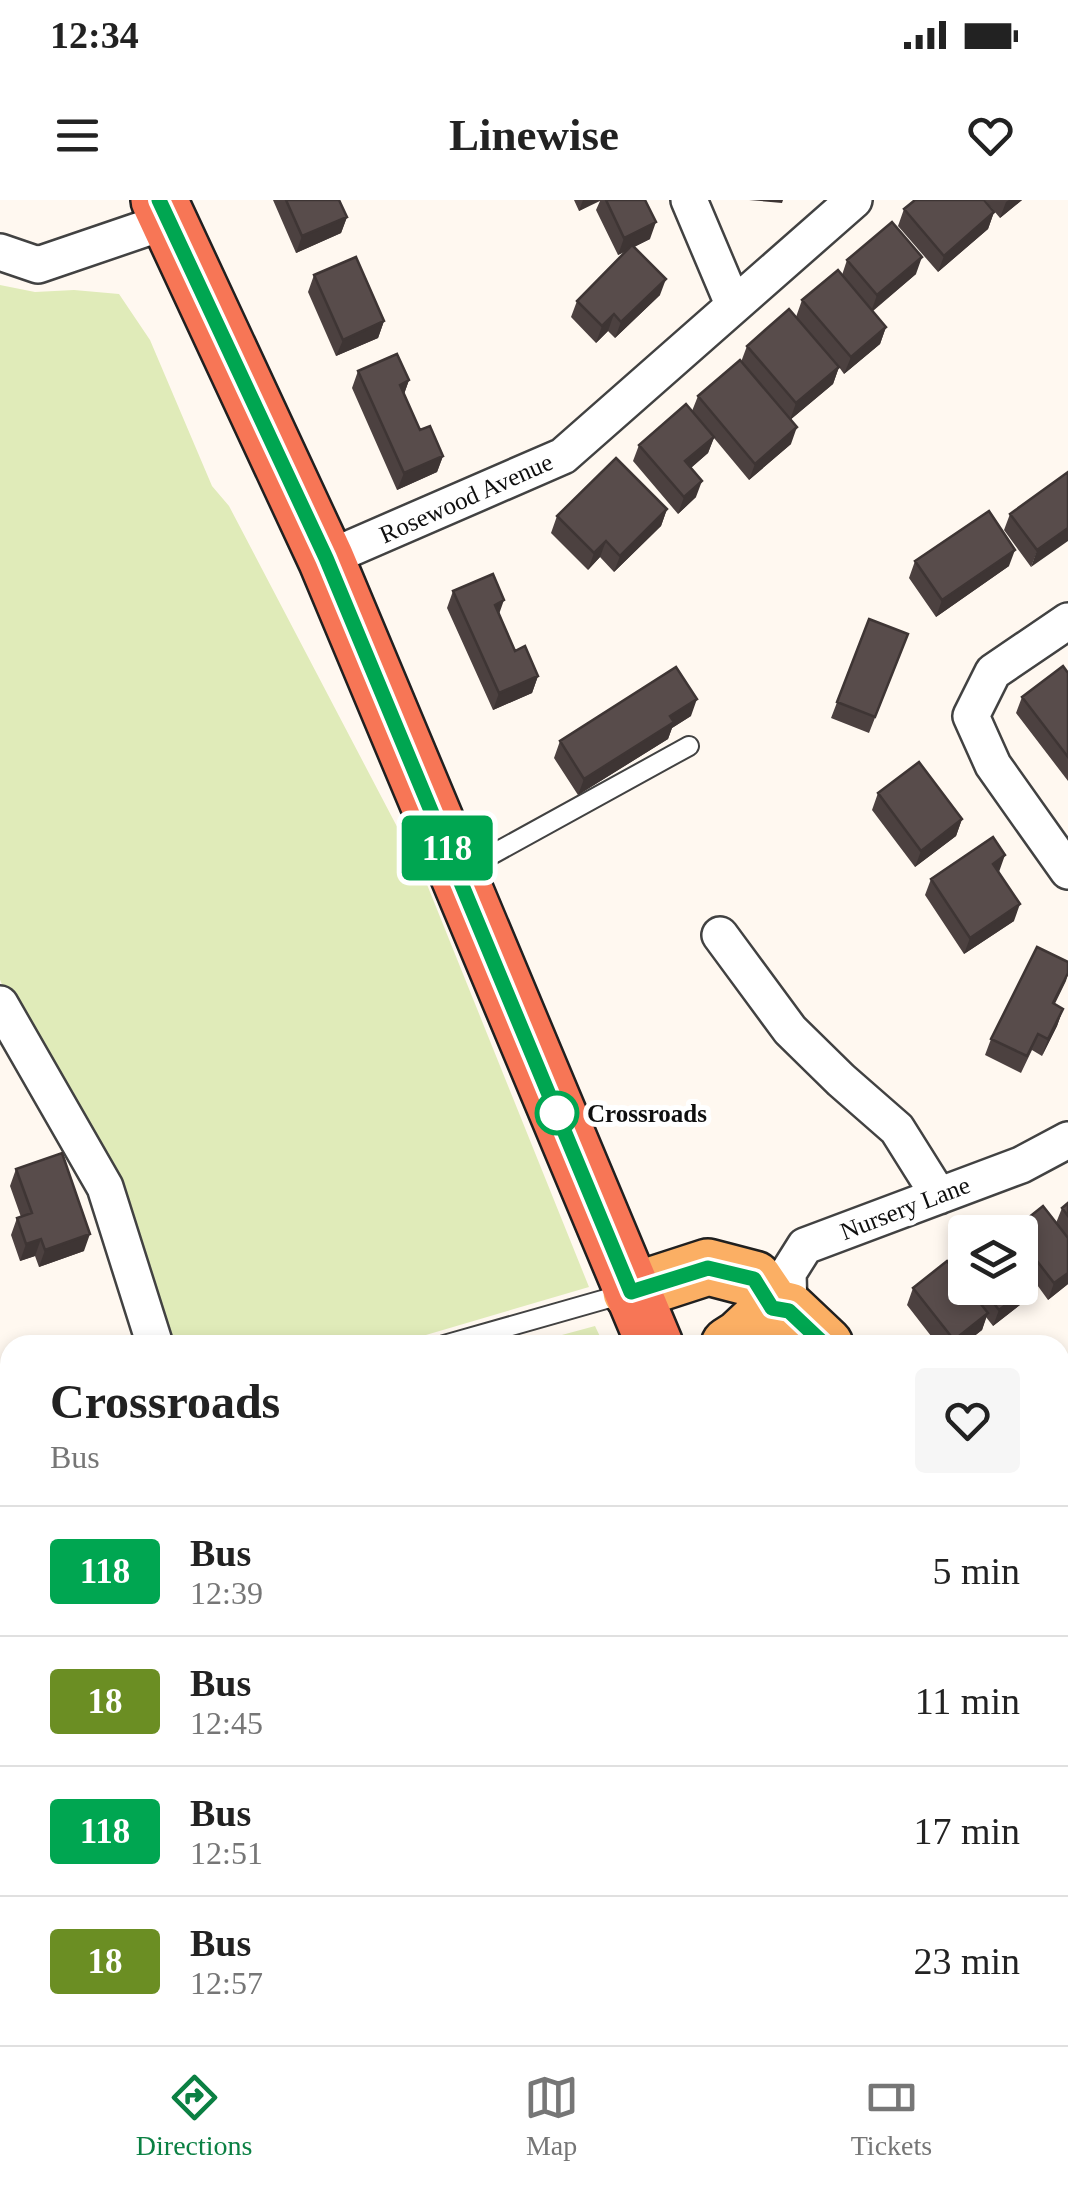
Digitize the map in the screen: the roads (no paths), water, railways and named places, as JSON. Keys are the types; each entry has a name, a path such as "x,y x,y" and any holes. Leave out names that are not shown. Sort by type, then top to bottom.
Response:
{"highway":[{"path":"163,210 326,558 650,1335"}],"main road":[{"path":"631,1292 708,1268 754,1279 796,1321 750,1335"}],"street":[{"path":"689,200 733,304"},
{"name":"Rosewood Avenue","path":"326,558 563,456 854,200"},
{"path":"0,252 38,265 163,210"},
{"path":"1068,621 993,672 971,716 993,765 1068,871"},
{"path":"720,934 790,1030 897,1129 939,1196"},
{"path":"0,1004 105,1187 152,1335"},
{"name":"Nursery Lane","path":"796,1321 788,1274 805,1246 1021,1165 1068,1140"}],"lane":[{"path":"457,873 690,746"},
{"path":"479,1335 631,1292"}],"place":[{"name":"Crossroads","path":"557,1113"}]}
